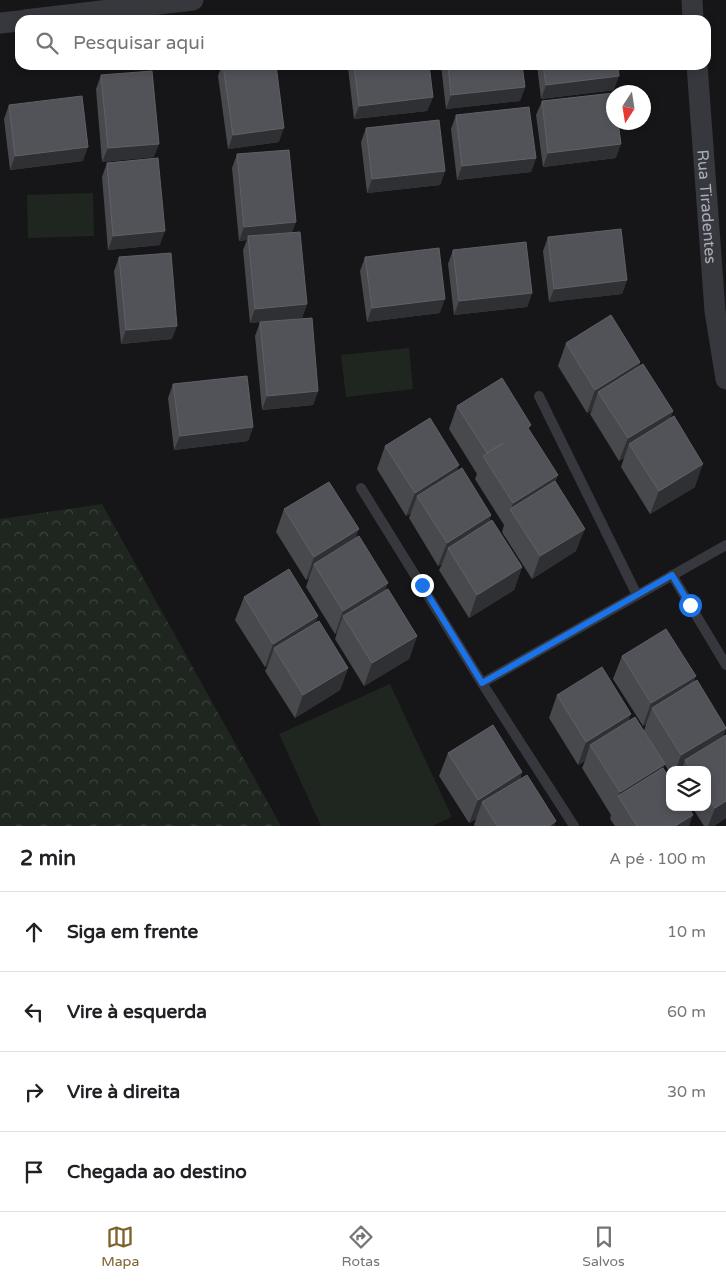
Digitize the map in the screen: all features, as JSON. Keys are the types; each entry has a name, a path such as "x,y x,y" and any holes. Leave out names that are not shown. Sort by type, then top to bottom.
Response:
{"street":[{"path":"67,15 193,0"},
{"path":"692,0 694,15"},
{"path":"0,23 15,22"},
{"name":"Rua Tiradentes","path":"697,70 715,312 726,379"}],"lane":[{"path":"539,396 637,595"},
{"path":"361,488 482,683 574,826"},
{"path":"482,683 726,545"},
{"path":"672,575 726,665"}],"green space":[{"path":"93,193 94,236 28,238 27,195"},
{"path":"409,348 413,389 346,397 341,355"},
{"path":"102,504 281,826 0,826 0,519"},
{"path":"390,684 452,817 432,826 321,826 279,734"}],"building":[{"path":"224,70 277,70 284,128 233,135"},
{"path":"355,70 430,70 433,97 359,106"},
{"path":"448,70 523,70 525,87 451,95"},
{"path":"544,70 618,70 619,76 546,85"},
{"path":"152,71 159,144 108,148 101,75"},
{"path":"606,94 606,130 619,130 621,144 548,153 542,101"},
{"path":"82,96 88,147 15,156 9,105"},
{"path":"529,107 536,158 462,166 456,115"},
{"path":"439,120 445,171 372,179 366,128"},
{"path":"289,150 296,222 244,227 237,154"},
{"path":"158,158 165,231 113,236 107,163"},
{"path":"621,229 627,280 554,289 548,237"},
{"path":"300,232 307,304 255,309 248,236"},
{"path":"526,242 532,293 459,301 453,250"},
{"path":"439,248 445,299 372,308 365,257"},
{"path":"171,253 177,326 126,330 119,257"},
{"path":"611,315 640,362 595,390 566,343"},
{"path":"312,318 318,391 267,396 260,322"},
{"path":"643,364 673,411 628,438 598,392"},
{"path":"247,376 253,427 180,436 173,384"},
{"path":"502,378 531,425 528,428 558,475 513,503 483,456 503,444 487,453 457,406"},
{"path":"674,416 703,464 659,491 629,444"},
{"path":"430,418 459,465 415,493 385,446"},
{"path":"462,468 491,515 447,543 417,496"},
{"path":"555,481 585,529 540,556 510,509"},
{"path":"329,482 359,529 314,557 284,509"},
{"path":"492,520 522,567 477,595 448,548"},
{"path":"359,536 388,583 343,611 314,564"},
{"path":"289,569 318,616 273,644 244,597"},
{"path":"388,589 417,636 372,663 343,616"},
{"path":"319,621 348,668 303,695 274,648"},
{"path":"666,629 696,676 651,703 622,656"},
{"path":"602,667 631,714 586,742 557,695"},
{"path":"697,680 726,728 681,755 652,708"},
{"path":"635,717 665,764 620,792 590,745"},
{"path":"493,725 522,772 478,800 448,753"},
{"path":"726,735 726,801 715,808 711,802 711,766 689,766 685,760"},
{"path":"663,768 666,773 666,811 690,811 693,815 675,826 637,826 618,796"},
{"path":"527,775 556,821 549,826 497,826 482,802"}],"route":[{"path":"422,585 482,683 672,575 690,605"}]}
